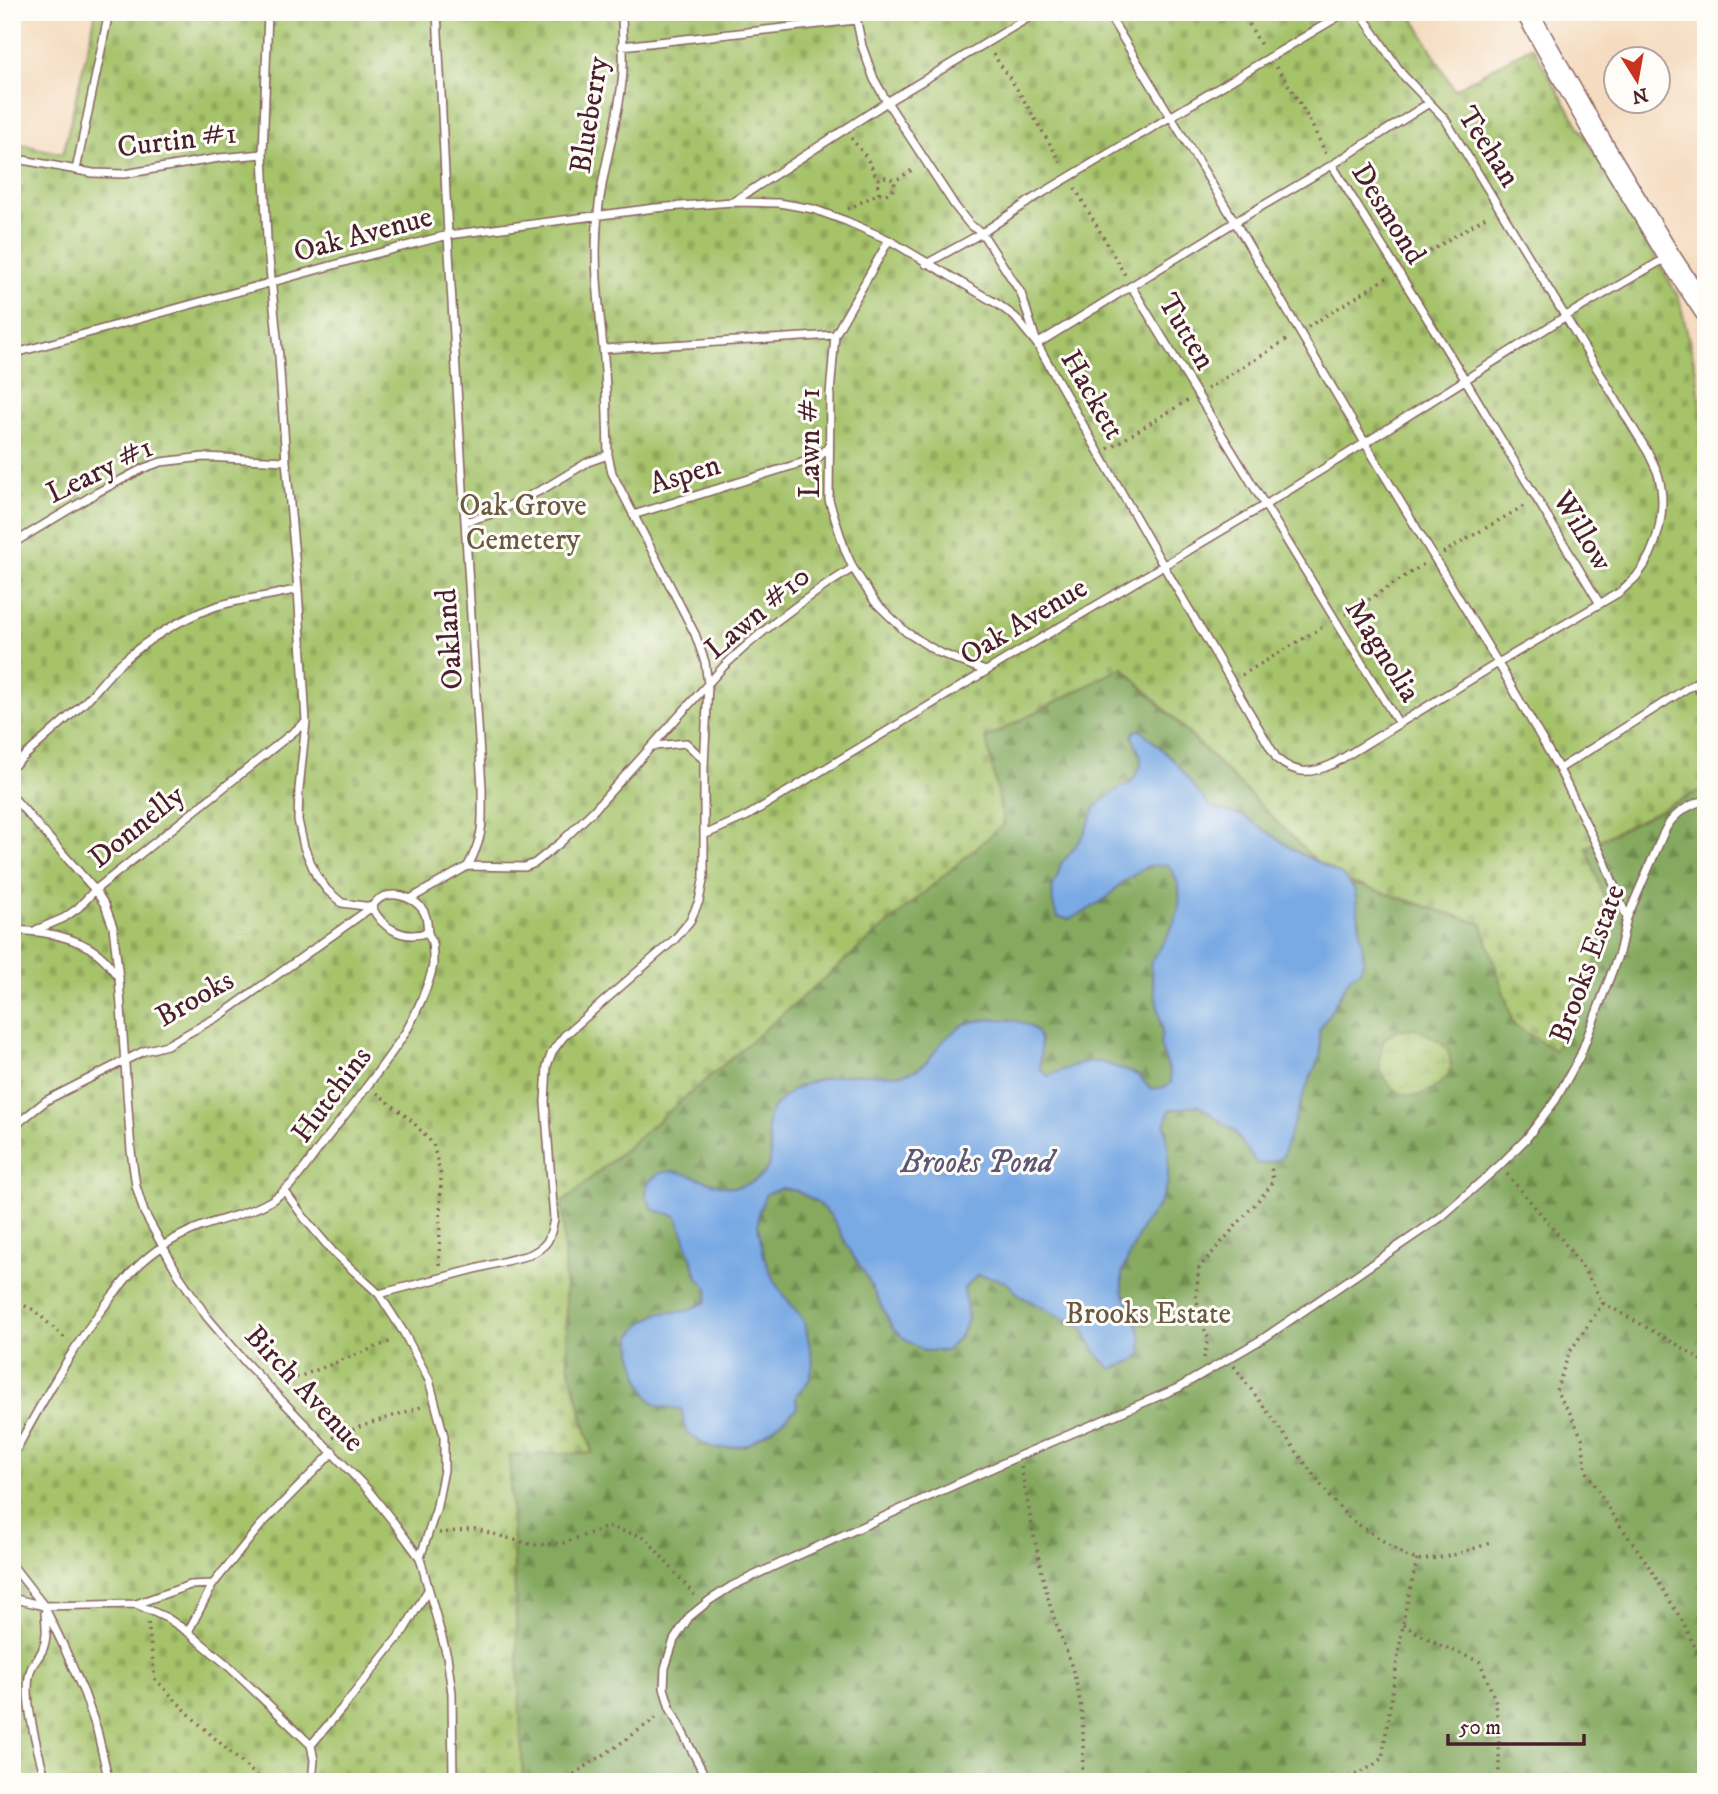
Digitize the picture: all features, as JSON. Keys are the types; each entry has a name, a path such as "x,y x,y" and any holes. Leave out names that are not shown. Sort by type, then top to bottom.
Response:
{"street":[{"path":"1527,12 1592,128 1706,312"}],"lane":[{"path":"76,170 109,12"},
{"path":"263,154 268,12"},
{"name":"Oakland","path":"437,12 482,787 482,830 478,847 468,866"},
{"path":"622,12 622,47"},
{"path":"733,202 845,129 1038,12"},
{"path":"1107,12 1235,222 1559,769 1604,860 1627,918"},
{"path":"926,264 982,233 1034,198 1346,12"},
{"path":"1360,12 1402,74 1429,103"},
{"path":"855,16 874,79 887,103 970,225 982,233 1021,293 1037,344"},
{"name":"Blueberry","path":"604,349 597,275 598,215 623,78 622,47 855,16"},
{"name":"Teehan","path":"1332,166 1429,103 1445,119 1566,316 1649,454 1658,474 1662,496 1660,524 1651,553 1637,576 1620,592 1600,604"},
{"name":"Curtin #1","path":"12,158 93,173 124,174 219,158 263,154 272,283"},
{"name":"Desmond","path":"1235,222 1332,166 1465,381"},
{"name":"Oak Avenue","path":"12,354 448,235 655,208 733,202 779,203 813,209 889,240 999,305 1015,317 1037,344"},
{"name":"Tutten","path":"1235,222 1131,286 1265,505"},
{"name":"Lawn #1","path":"889,240 835,335 828,499 845,551 874,603 906,632 938,652 985,671"},
{"name":"Oak Avenue","path":"705,835 747,816 1265,505 1566,316 1669,256"},
{"path":"272,283 298,589 306,722 298,820 304,847 316,875 327,890 342,903 372,907"},
{"name":"Hackett","path":"1131,286 1037,344 1277,759 1289,768 1303,772 1320,770 1399,724"},
{"path":"604,349 835,335"},
{"name":"Aspen","path":"604,349 608,455 612,472 633,515 802,463 820,456 829,446"},
{"name":"Willow","path":"1465,381 1600,604 1498,663"},
{"path":"466,522 495,513 545,488 588,462 608,455"},
{"name":"Leary #1","path":"12,544 98,492 161,462 204,457 286,461"},
{"name":"Magnolia","path":"1265,505 1399,724 1498,663"},
{"name":"Lawn #10","path":"633,515 695,634 705,662 708,684"},
{"name":"Lawn #10","path":"708,684 775,621 813,592 853,568"},
{"path":"12,766 61,724 121,663 147,642 180,622 214,607 298,589"},
{"path":"1559,769 1698,682 1702,695"},
{"path":"372,907 376,901 389,894 410,899 468,866 525,867 535,863 594,810 708,684"},
{"path":"379,1294 529,1255 542,1249 550,1237 554,1219 545,1102 547,1066 552,1052 564,1036 676,939 690,920 699,901 704,876 704,760 708,684"},
{"name":"Donnelly","path":"12,796 95,890 306,722"},
{"path":"653,746 686,744 704,760"},
{"name":"Brooks Estate","path":"708,1782 670,1708 664,1688 665,1668 674,1640 689,1617 732,1586 1201,1375 1373,1265 1441,1217 1526,1139 1555,1101 1580,1056 1619,953 1627,918 1670,821 1682,810 1706,800"},
{"path":"36,930 64,918 95,890"},
{"name":"Brooks","path":"95,890 105,905 113,927 124,1061 167,1045 221,1015 372,907"},
{"name":"Hutchins","path":"12,1457 74,1347 137,1266 162,1246 197,1228 266,1204 284,1190 299,1177 368,1085 407,1030 433,965 428,920 422,909 410,899"},
{"path":"372,907 376,916 389,928 403,935 428,932"},
{"path":"12,930 36,930 85,946 103,958 119,978"},
{"path":"12,1130 47,1100 124,1061"},
{"name":"Birch Avenue","path":"124,1061 136,1186 144,1212 178,1274 207,1317 246,1363 368,1490 420,1558"},
{"path":"284,1190 333,1252 379,1294 429,1380 436,1403 444,1436 444,1470 436,1510 420,1558 447,1657 452,1693 453,1782"},
{"path":"188,1632 213,1584 260,1526 333,1452"},
{"path":"12,1565 44,1606 63,1645 97,1730 109,1782"},
{"path":"12,1598 44,1606 136,1604 190,1585 213,1584"},
{"path":"311,1745 404,1630 428,1590"},
{"path":"136,1604 167,1618 188,1632 225,1663 311,1745 314,1760 312,1782"},
{"path":"44,1606 47,1634 43,1650 30,1670 28,1698 35,1742 46,1782"}],"path":[{"path":"1242,12 1268,58 1296,97 1332,166"},
{"path":"986,43 1019,92 1131,286"},
{"path":"845,129 867,158 878,180 879,193"},
{"path":"836,217 879,193 886,194 894,188 895,181 926,161"},
{"path":"878,180 888,177 895,181"},
{"path":"1100,454 1500,209"},
{"path":"1231,681 1536,499"},
{"path":"368,1085 412,1121 433,1144 441,1176 439,1278"},
{"path":"1500,1165 1571,1252 1603,1303 1706,1363"},
{"path":"1201,1375 1208,1338 1200,1318 1196,1295 1199,1268 1272,1184 1271,1166"},
{"path":"12,1300 34,1310 74,1347"},
{"path":"1603,1303 1569,1353 1556,1391 1582,1438 1586,1470 1684,1624 1706,1671"},
{"path":"270,1388 405,1335"},
{"path":"1229,1359 1329,1496 1350,1518 1406,1556 1417,1560 1458,1554 1490,1543"},
{"path":"323,1443 359,1427 436,1403"},
{"path":"1019,1455 1049,1600 1074,1675 1082,1712 1082,1782"},
{"path":"428,1534 475,1529 533,1545 564,1543 608,1527 645,1537 702,1606"},
{"path":"1300,1782 1342,1779 1367,1771 1382,1758 1403,1625 1417,1560"},
{"path":"145,1608 155,1679 197,1723 265,1782"},
{"path":"1403,1625 1480,1662 1496,1702 1499,1782"},
{"path":"562,1782 670,1708"}],"green space":[{"name":"Oak Grove Cemetery","path":"96,12 1410,12 1454,90 1532,46 1679,298 1697,375 1706,451 1706,787 1586,847 1609,912 1583,1007 1554,1050 1514,1025 1482,924 1331,876 1123,667 986,738 1004,824 562,1203 568,1363 592,1453 509,1455 523,1782 17,1782 12,1749 12,142 63,154"},
{"name":"Brooks Estate","path":"1122,667 1331,876 1482,924 1514,1025 1609,912 1586,847 1706,787 1706,1782 523,1782 509,1455 592,1452 568,1363 562,1203 1004,824 986,738"},
{"path":"1414,1028 1432,1036 1443,1045 1451,1064 1448,1076 1442,1082 1427,1092 1414,1096 1391,1087 1381,1072 1380,1060 1384,1039 1396,1030"}],"water":[{"name":"Brooks Pond","path":"1135,730 1142,731 1173,760 1210,807 1245,817 1300,854 1343,876 1355,891 1364,959 1360,971 1351,976 1319,1031 1321,1054 1302,1098 1282,1158 1257,1164 1233,1130 1198,1105 1170,1110 1165,1125 1168,1183 1158,1206 1143,1225 1122,1272 1122,1291 1134,1313 1142,1342 1141,1355 1112,1369 1099,1357 1082,1327 1020,1296 1007,1283 978,1275 964,1288 968,1319 961,1334 947,1351 924,1351 893,1329 832,1217 817,1202 797,1191 782,1188 766,1194 759,1211 758,1226 764,1256 775,1283 805,1323 813,1364 809,1381 796,1395 797,1408 774,1428 747,1445 715,1449 687,1434 681,1409 657,1406 649,1398 640,1380 632,1351 632,1335 643,1323 659,1313 688,1311 706,1302 708,1288 698,1278 677,1216 654,1210 648,1200 648,1185 659,1174 680,1172 726,1187 751,1182 764,1173 770,1159 769,1116 790,1092 807,1083 827,1078 910,1072 923,1065 952,1033 973,1022 994,1019 1017,1021 1034,1030 1040,1040 1040,1069 1048,1076 1080,1063 1101,1062 1138,1075 1151,1089 1171,1083 1160,1045 1162,1030 1150,965 1172,927 1179,907 1178,884 1168,864 1146,867 1119,885 1108,897 1069,919 1057,917 1053,904 1052,887 1061,863 1084,834 1096,806 1115,791 1131,783 1141,766 1141,757 1132,736"}]}
